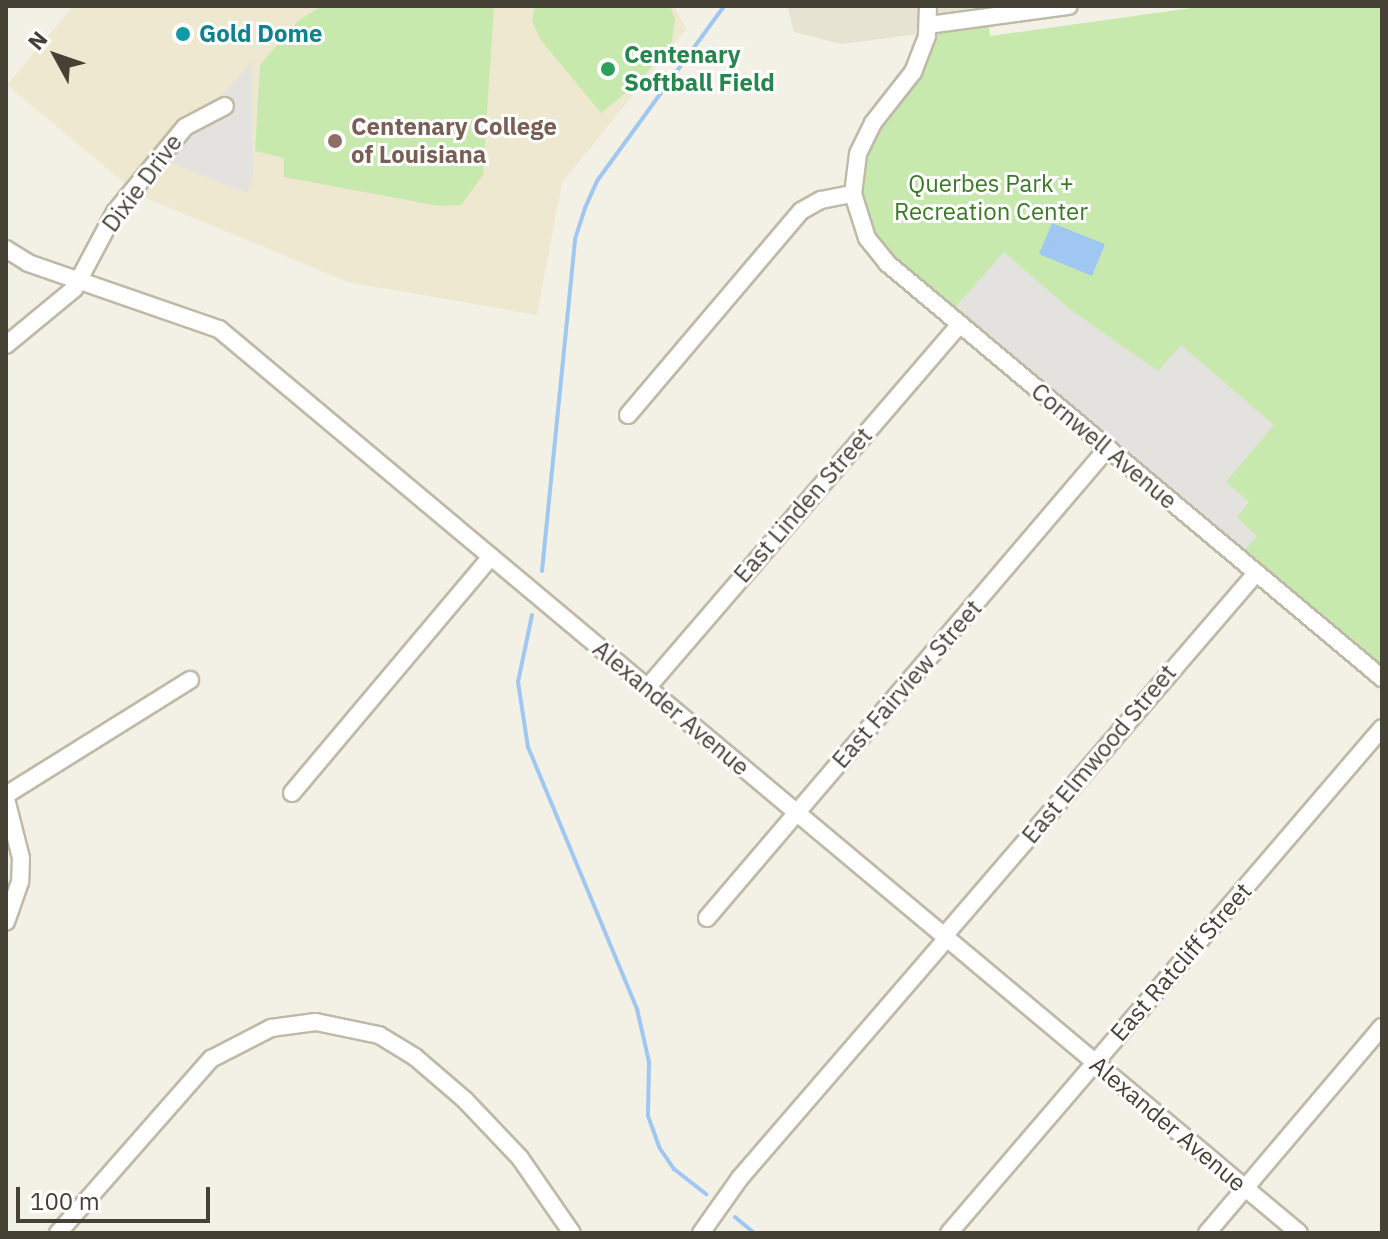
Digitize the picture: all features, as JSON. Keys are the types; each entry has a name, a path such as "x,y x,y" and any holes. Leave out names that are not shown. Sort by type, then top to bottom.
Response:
{"street":[{"path":"628,415 801,211 821,200 853,194 853,175 867,133 913,72 928,25 928,6"},
{"path":"928,25 1069,6"},
{"name":"Dixie Drive","path":"6,345 65,300 115,212 185,127 225,106"},
{"name":"Cornwell Avenue","path":"853,194 862,228 879,255 1106,450 1382,678"},
{"name":"Alexander Avenue","path":"6,249 28,263 219,329 1299,1233"},
{"name":"East Linden Street","path":"647,688 960,324"},
{"name":"East Fairview Street","path":"707,918 1106,450"},
{"path":"292,793 491,557"},
{"name":"East Elmwood Street","path":"701,1233 740,1178 1256,573"},
{"path":"6,922 20,882 18,831 6,797 190,680"},
{"name":"East Ratcliff Street","path":"949,1233 1382,728"},
{"path":"58,1233 211,1059 271,1028 323,1023 379,1035 465,1100 535,1176 572,1233"},
{"path":"1207,1233 1382,1027"}],"shaded area":[{"name":"Centenary College of Louisiana","path":"73,6 674,6 686,29 562,183 537,315 348,282 139,195 7,85"},
{"path":"787,6 1018,6 919,19 919,34 841,44 794,32"},
{"path":"252,61 253,176 247,193 165,161"},
{"path":"1004,252 1071,310 1158,371 1181,345 1274,425 1226,482 1249,502 1237,517 1257,536 1243,552 956,306"}],"green space":[{"path":"322,6 494,6 483,175 461,205 439,206 284,177 284,158 255,151 260,65 298,21"},
{"name":"Centenary Softball Field","path":"535,6 670,6 675,19 672,41 640,81 601,113 540,39 532,21"},
{"name":"Querbes Park + Recreation Center","path":"1206,6 1382,6 1382,669 879,255 853,174 928,25 988,18 990,36"}],"water":[{"path":"1052,223 1105,244 1092,276 1039,254"}],"waterway":[{"path":"542,571 575,239 597,181 724,6"},
{"path":"532,615 518,682 528,747 637,1009 649,1062 648,1116 659,1147 674,1169 706,1194"},
{"path":"735,1217 754,1233"}],"place":[{"name":"Gold Dome","path":"183,34"},
{"name":"Centenary Softball Field","path":"608,69"},
{"name":"Centenary College of Louisiana","path":"335,141"}]}
